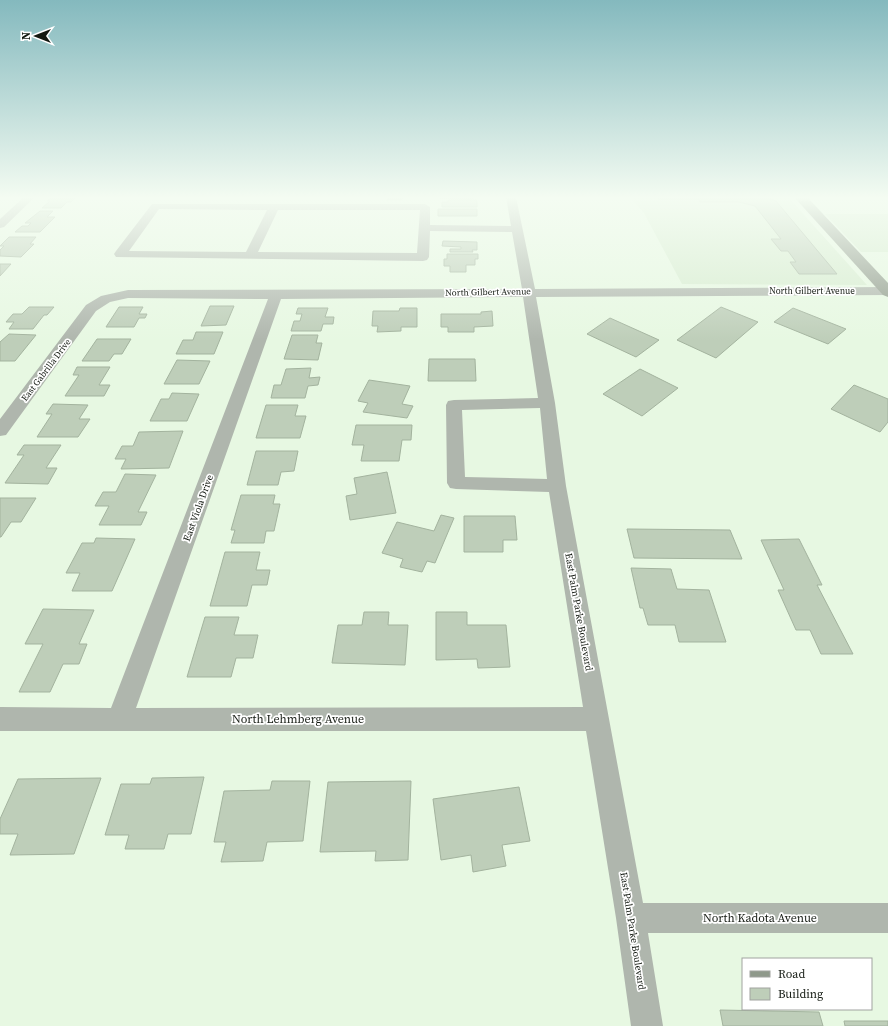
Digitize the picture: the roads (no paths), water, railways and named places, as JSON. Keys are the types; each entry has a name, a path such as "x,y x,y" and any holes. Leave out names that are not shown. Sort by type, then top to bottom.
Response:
{"street":[{"path":"127,245 120,254 423,256 423,245"},
{"path":"251,254 255,245"},
{"name":"East Palm Parke Boulevard","path":"519,245 529,292 547,403 557,486 631,918 647,1026"},
{"path":"844,245 888,292"},
{"name":"North Gilbert Avenue","path":"92,308 106,299 128,294 276,295 529,292 888,292"},
{"name":"East Viola Drive","path":"119,720 276,295"},
{"name":"East Gabrilla Drive","path":"0,431 92,308"},
{"path":"547,403 454,405 456,483 557,486"},
{"name":"North Lehmberg Avenue","path":"0,719 597,719"},
{"name":"North Kadota Avenue","path":"631,918 888,918"}]}
